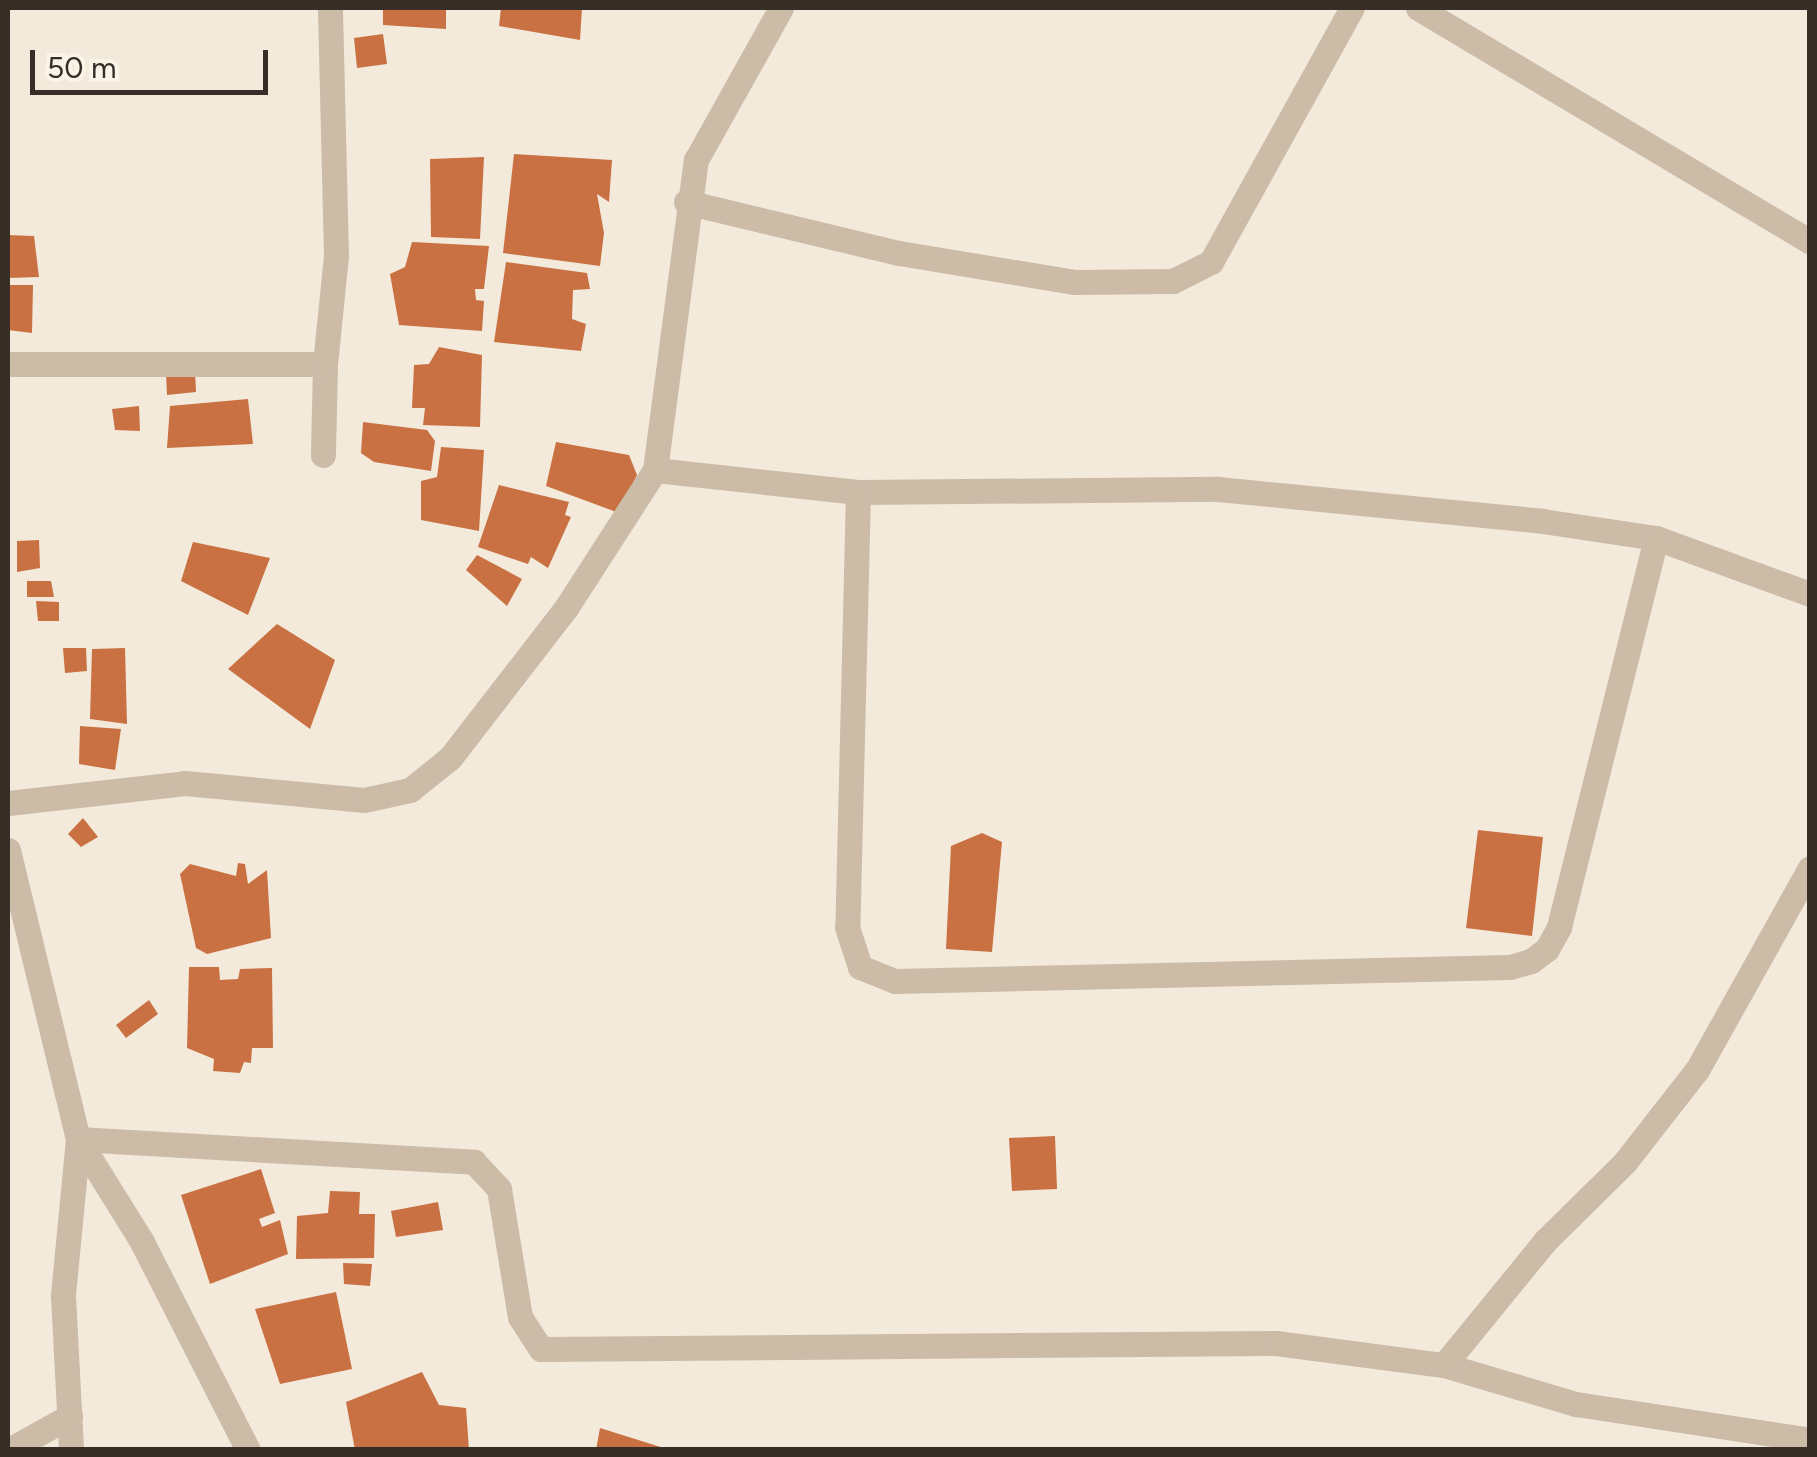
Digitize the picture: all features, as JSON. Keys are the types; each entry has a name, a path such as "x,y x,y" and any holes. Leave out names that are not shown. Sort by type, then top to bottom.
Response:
{"street":[{"path":"323,455 325,364 336,256 330,8"},
{"path":"8,803 184,783 364,800 410,790 450,758 566,608 655,470 686,202 707,136 781,8"},
{"path":"686,202 899,254 1074,282 1172,282 1211,262 1352,8"},
{"path":"1418,8 1810,242"},
{"path":"8,364 325,364"},
{"path":"655,470 858,492 1218,488 1656,538 1810,594"},
{"path":"858,492 847,927 860,967 895,980 1510,967 1531,961 1548,949 1559,927 1656,538"},
{"path":"8,850 78,1139 142,1242 248,1450"},
{"path":"1444,1365 1544,1241 1626,1162 1697,1070 1810,868"},
{"path":"78,1139 474,1162 499,1190 520,1317 541,1349 1276,1343 1444,1365 1576,1404 1810,1440"},
{"path":"71,1450 63,1296 78,1139"},
{"path":"9,1450 70,1416"}],"building":[{"path":"383,8 446,8 446,29 383,25"},
{"path":"501,8 582,8 580,40 499,26"},
{"path":"383,34 387,64 357,68 354,38"},
{"path":"514,154 612,160 609,202 597,194 604,233 600,266 503,253"},
{"path":"484,157 480,239 431,237 430,159"},
{"path":"8,235 34,236 39,277 8,278"},
{"path":"412,242 489,246 484,289 475,289 476,300 484,301 482,331 399,325 390,274 405,267"},
{"path":"506,262 587,273 590,289 573,290 572,319 586,324 581,351 494,342"},
{"path":"8,285 33,285 32,333 8,330"},
{"path":"439,347 482,355 480,427 423,425 425,408 412,408 414,365 429,364"},
{"path":"195,372 196,392 167,395 166,373"},
{"path":"248,399 253,444 167,448 170,406"},
{"path":"139,406 140,431 115,430 112,409"},
{"path":"363,422 427,430 435,441 431,471 374,462 361,453"},
{"path":"556,442 629,455 637,475 619,513 546,486"},
{"path":"441,447 484,450 479,531 421,520 421,481 437,477"},
{"path":"499,485 569,502 565,515 571,517 548,568 531,557 528,564 478,547"},
{"path":"39,540 40,568 17,572 17,541"},
{"path":"193,542 270,558 248,615 181,581"},
{"path":"477,555 522,579 507,606 466,570"},
{"path":"27,581 51,581 54,597 27,597"},
{"path":"36,601 59,602 59,621 38,621"},
{"path":"277,624 335,660 310,729 228,669"},
{"path":"63,648 86,648 87,671 65,673"},
{"path":"125,648 127,724 90,719 92,649"},
{"path":"80,726 121,729 115,770 79,764"},
{"path":"83,818 98,837 81,847 68,834"},
{"path":"1478,830 1543,837 1532,936 1466,928"},
{"path":"982,833 1002,842 992,952 946,949 951,846"},
{"path":"238,863 245,864 248,884 267,870 271,938 207,954 196,948 180,874 190,864 236,876"},
{"path":"189,967 219,967 220,980 238,979 240,969 272,968 273,1048 252,1048 251,1063 244,1062 240,1073 213,1071 214,1059 187,1048"},
{"path":"149,1000 158,1014 126,1038 116,1025"},
{"path":"1055,1136 1057,1189 1012,1191 1009,1138"},
{"path":"261,1169 275,1213 259,1219 262,1227 280,1220 288,1254 210,1284 181,1195"},
{"path":"330,1191 360,1192 359,1214 375,1214 374,1258 296,1259 297,1216 328,1213"},
{"path":"438,1202 443,1230 396,1237 391,1211"},
{"path":"343,1263 372,1264 370,1286 344,1284"},
{"path":"336,1292 352,1369 280,1384 255,1309"},
{"path":"422,1372 439,1405 466,1408 469,1450 355,1450 346,1402"},
{"path":"600,1428 667,1449 667,1450 596,1450"}]}
